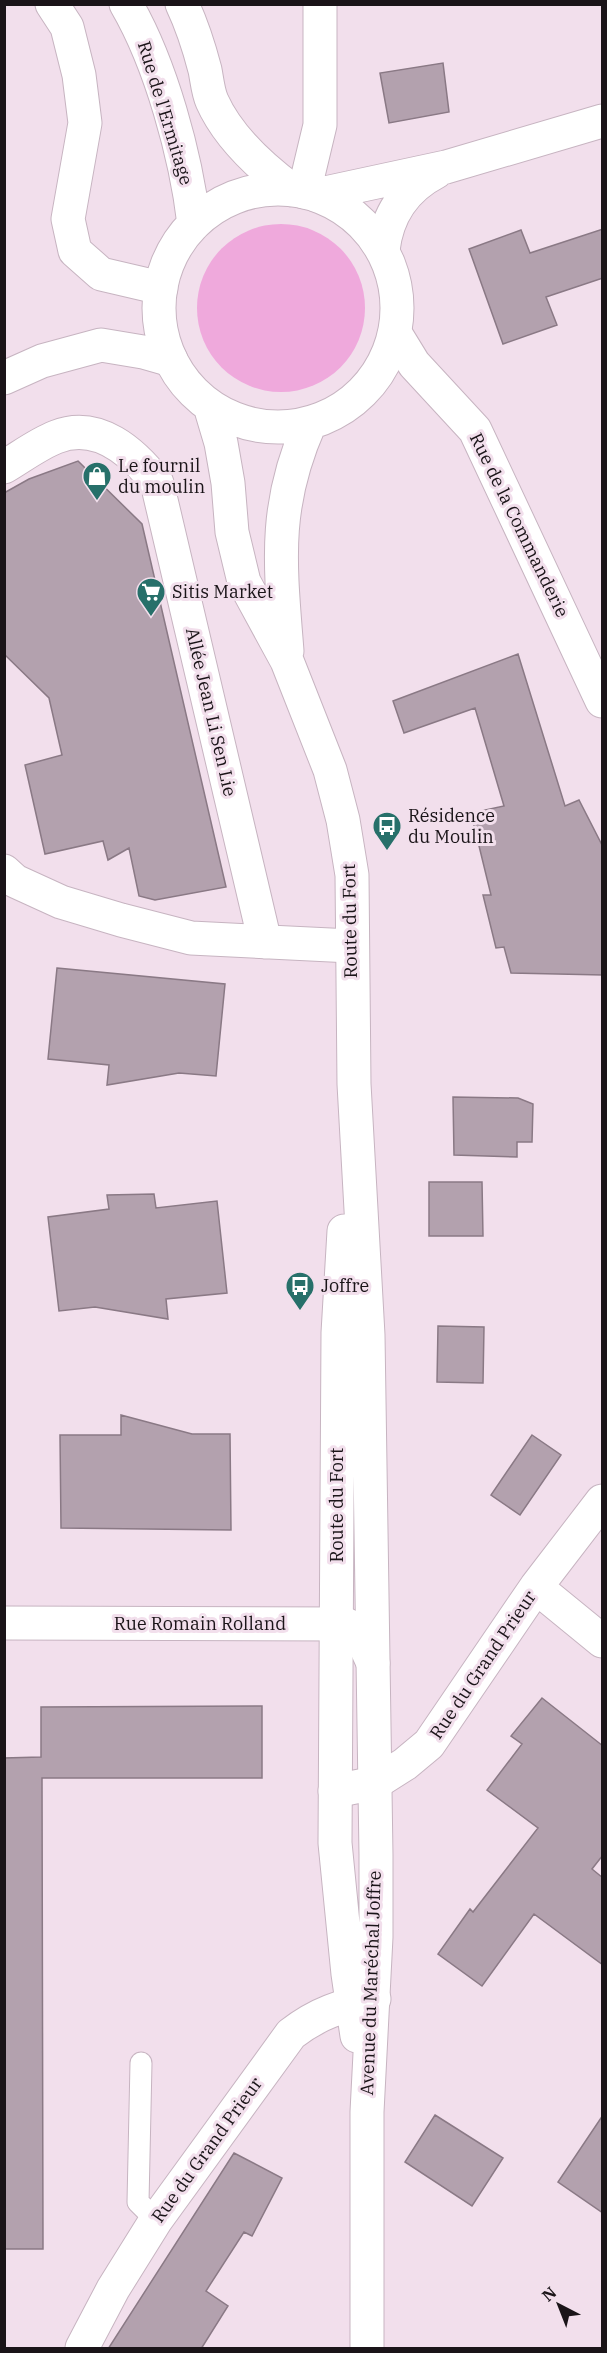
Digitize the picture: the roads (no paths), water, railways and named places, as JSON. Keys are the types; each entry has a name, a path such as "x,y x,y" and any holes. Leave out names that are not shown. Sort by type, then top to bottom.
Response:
{"street":[{"path":"52,4 67,27 79,75 85,123 68,219 75,251 100,274 161,288"},
{"name":"Rue de l'Ermitage","path":"126,4 146,44 179,144 194,224"},
{"path":"182,4 200,51 211,99 219,115 257,161 304,192 343,207 365,226 383,250 394,276 398,304 395,333 387,357 374,380 356,399 334,413 310,423 290,427 248,424 210,406 187,386 171,360 163,338 159,313 161,288 167,265 179,243 194,224 215,207 239,195 265,189 304,192 446,167 603,121"},
{"path":"304,192 320,125 320,4"},
{"path":"383,250 386,229 397,205 423,179 446,167"},
{"name":"Rue de la Commanderie","path":"395,333 414,364 475,430 603,700"},
{"path":"4,378 42,361 101,345 143,352 171,360"},
{"name":"Route du Fort","path":"210,406 221,443 228,483 232,532 244,582 287,662 330,770 344,820 352,874 354,1084 368,1335 376,1855"},
{"name":"Route du Fort","path":"287,662 280,538 286,491 296,454 310,423"},
{"name":"Allée Jean Li Sen Lie","path":"4,467 58,436 88,432 122,446 140,462 157,483 265,942"},
{"path":"4,871 15,881 62,902 191,938 351,946"},
{"name":"Route du Fort","path":"343,1926 338,1880 335,1791 338,1333 354,1084"},
{"name":"Rue du Grand Prieur","path":"335,1791 375,1783 405,1764 429,1744 536,1587 603,1501"},
{"path":"536,1587 603,1641"},
{"name":"Rue Romain Rolland","path":"4,1623 335,1624 352,1626 358,1630 373,1663"},
{"name":"Avenue du Maréchal Joffre","path":"367,2349 367,2112 363,2001 376,1855"},
{"name":"Avenue du Maréchal Joffre","path":"343,1926 363,2001"},
{"name":"Rue du Grand Prieur","path":"82,2349 113,2289 156,2220 291,2034 311,2019 339,2007 363,2001"}],"lane":[{"path":"141,2063 138,2202 156,2220"}],"place":[{"name":"Le fournil du moulin","path":"97,502"},
{"name":"Sitis Market","path":"151,618"},
{"name":"Résidence du Moulin","path":"387,852"},
{"name":"Joffre","path":"300,1312"}]}
